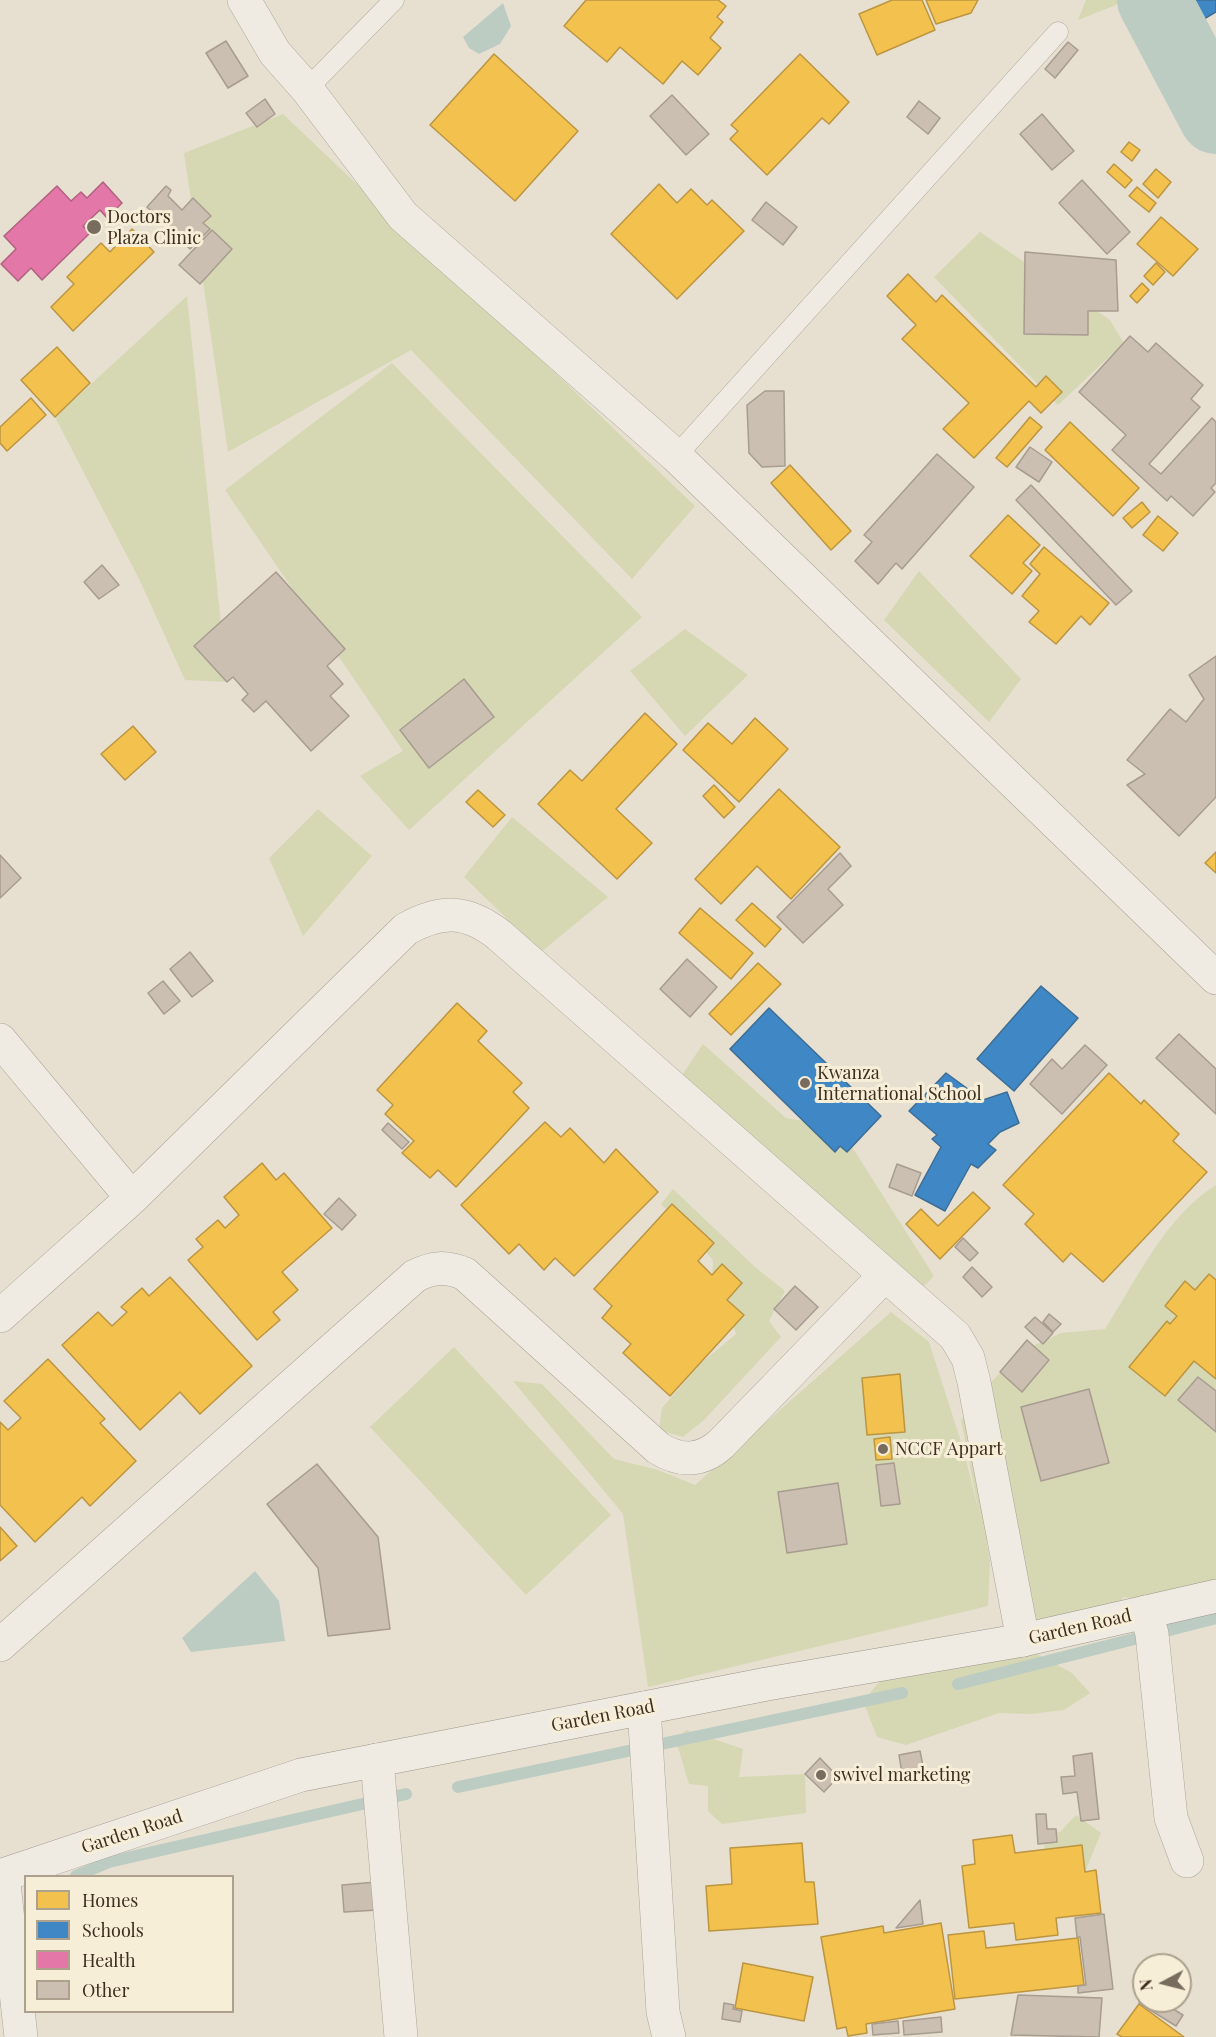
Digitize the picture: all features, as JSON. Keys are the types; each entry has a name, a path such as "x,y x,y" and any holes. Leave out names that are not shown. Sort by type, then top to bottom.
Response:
{"street":[{"path":"244,0 275,53 307,89 404,216 676,456 1216,978"},
{"path":"0,1316 132,1198 406,929 424,919 444,914 464,916 483,923 499,935 955,1336 968,1358 1023,1640"},
{"path":"0,1040 132,1198"},
{"path":"0,1645 415,1276 427,1270 440,1267 465,1274 658,1448 669,1455 683,1459 710,1454 722,1444 885,1275"},
{"name":"Garden Road","path":"2,1875 301,1775 644,1708 1023,1640 1216,1596"},
{"path":"1146,1612 1152,1634 1171,1818 1187,1861"},
{"path":"644,1708 663,2012 669,2037"},
{"path":"377,1761 401,2037"},
{"path":"2,1875 21,2037"}],"lane":[{"path":"307,89 394,0"},
{"path":"676,456 1058,32"}],"green space":[{"path":"1086,0 1160,0 1165,9 1141,25 1126,1 1078,20"},
{"path":"283,114 695,506 632,579 411,350 228,452 184,153"},
{"path":"980,232 1110,320 1124,343 1058,405 934,277"},
{"path":"187,296 227,682 185,680 140,581 55,417"},
{"path":"392,363 642,617 409,830 360,776 403,751 225,490"},
{"path":"919,571 1021,679 989,722 884,620"},
{"path":"685,629 748,675 685,736 630,671"},
{"path":"318,809 372,856 303,936 269,858"},
{"path":"512,817 608,897 541,952 464,877"},
{"path":"703,1044 786,1118 840,1128 934,1276 920,1290 678,1081"},
{"path":"1216,1185 1216,1590 1173,1606 1123,1597 1116,1619 1073,1641 1026,1613 986,1540 990,1561 988,1606 648,1687 623,1514 513,1381 542,1384 614,1459 658,1470 695,1485 891,1312 929,1342 963,1448 979,1513 961,1420 978,1400 977,1397 1020,1352 1061,1333 1105,1329 1167,1231 1198,1198"},
{"path":"673,1189 755,1267 785,1291 769,1321 781,1337 704,1420 683,1437 659,1430 662,1408 700,1364 736,1334 728,1308 712,1282 713,1260 661,1204"},
{"path":"454,1347 611,1515 526,1595 370,1427"},
{"path":"1033,1652 1072,1673 1090,1693 1064,1710 1031,1714 999,1713 906,1745 877,1737 863,1701 887,1673"},
{"path":"686,1730 743,1749 739,1777 805,1774 806,1813 722,1824 708,1811 708,1786 689,1784 676,1741"},
{"path":"1076,1815 1101,1833 1083,1877 1046,1852 1041,1835 1060,1832"}],"shaded area":[{"path":"503,3 511,26 500,44 479,54 469,48 463,37"},
{"path":"255,1571 279,1601 285,1641 191,1652 182,1638"}],"building: Homes":[{"path":"586,0 718,0 726,6 717,17 723,22 710,38 721,48 698,75 682,61 663,84 620,47 607,62 564,26"},
{"path":"892,0 922,0 935,30 877,55 859,14"},
{"path":"926,0 978,0 971,13 936,24"},
{"path":"494,54 578,131 515,201 430,125"},
{"path":"800,54 849,102 829,124 822,118 767,175 730,139 738,131 731,125"},
{"path":"1129,142 1140,150 1132,161 1121,152"},
{"path":"1114,164 1132,180 1125,188 1107,172"},
{"path":"1156,169 1171,182 1158,198 1143,184"},
{"path":"659,184 677,203 691,189 707,205 712,200 744,231 677,299 611,234"},
{"path":"1137,187 1156,203 1149,212 1129,196"},
{"path":"1161,217 1198,249 1173,276 1137,244"},
{"path":"132,229 154,252 73,331 51,307 74,284 67,277 101,243 110,252"},
{"path":"1156,263 1165,272 1153,285 1144,276"},
{"path":"908,274 936,302 942,295 1036,387 1046,376 1062,392 1041,413 1029,401 974,458 943,429 969,403 902,339 916,325 887,296"},
{"path":"1142,283 1149,290 1137,303 1130,296"},
{"path":"57,347 90,383 55,417 21,380"},
{"path":"31,398 46,415 7,451 0,443 0,427"},
{"path":"1030,417 1042,427 1007,467 996,458"},
{"path":"1070,422 1139,488 1113,516 1045,450"},
{"path":"1129,434 1138,443 1130,453 1120,444"},
{"path":"790,465 851,531 831,550 771,483"},
{"path":"1142,502 1150,512 1132,528 1123,518"},
{"path":"1008,515 1040,545 1023,563 1032,571 1012,594 970,556"},
{"path":"1158,516 1178,533 1163,551 1143,535"},
{"path":"1044,547 1109,603 1090,625 1081,616 1056,644 1029,622 1039,611 1022,596 1040,574 1030,564"},
{"path":"645,713 677,744 616,809 652,843 617,879 538,804 570,770 582,781"},
{"path":"755,718 788,749 739,802 683,750 708,723 732,744"},
{"path":"133,726 156,752 125,780 101,754"},
{"path":"714,785 735,807 724,818 703,796"},
{"path":"779,789 840,847 791,899 757,866 721,904 695,879"},
{"path":"478,790 505,815 493,827 466,802"},
{"path":"1216,852 1216,873 1205,863"},
{"path":"752,903 781,929 765,947 736,920"},
{"path":"700,908 753,953 731,979 679,933"},
{"path":"758,963 781,984 731,1035 709,1014"},
{"path":"457,1003 487,1031 478,1041 522,1083 513,1092 529,1108 456,1187 438,1170 430,1178 402,1153 414,1141 385,1114 393,1105 377,1090"},
{"path":"1109,1073 1141,1104 1144,1100 1179,1134 1173,1141 1207,1172 1103,1282 1071,1253 1063,1262 1025,1224 1034,1214 1003,1185"},
{"path":"545,1122 561,1137 570,1128 604,1163 616,1149 658,1192 574,1276 555,1258 544,1270 519,1244 509,1254 461,1205"},
{"path":"262,1163 276,1180 284,1173 332,1228 282,1272 298,1290 273,1312 280,1320 257,1340 188,1260 203,1247 196,1239 218,1220 225,1228 239,1215 224,1197"},
{"path":"973,1192 990,1208 940,1259 906,1224 921,1209 938,1226"},
{"path":"672,1204 714,1243 698,1261 712,1275 722,1264 742,1283 727,1300 744,1315 670,1396 623,1353 631,1344 602,1318 612,1306 594,1289"},
{"path":"1209,1274 1216,1280 1216,1379 1194,1361 1165,1396 1129,1367 1167,1321 1170,1324 1177,1316 1165,1306 1185,1281 1195,1290"},
{"path":"170,1277 252,1366 200,1414 180,1392 140,1430 62,1345 98,1312 112,1326 127,1312 121,1307 142,1288 149,1296"},
{"path":"48,1359 105,1419 100,1423 136,1461 90,1506 82,1497 35,1542 0,1505 0,1422 8,1430 21,1418 4,1401"},
{"path":"900,1374 905,1432 867,1435 862,1378"},
{"name":"NCCF Appart","path":"890,1437 892,1459 876,1460 874,1439"},
{"path":"0,1527 17,1546 0,1561"},
{"path":"1012,1835 1015,1853 1082,1845 1085,1872 1096,1870 1101,1913 1056,1918 1058,1935 1016,1940 1014,1923 969,1928 962,1866 975,1864 973,1840"},
{"path":"802,1843 805,1882 814,1882 818,1924 709,1931 706,1886 732,1884 730,1848"},
{"path":"941,1923 955,2009 866,2024 867,2033 848,2036 846,2027 837,2029 821,1937 883,1926 884,1933"},
{"path":"984,1931 986,1948 1078,1938 1084,1985 955,1999 948,1935"},
{"path":"743,1963 813,1977 804,2021 735,2008"},
{"path":"1132,2013 1151,2013 1184,2037 1122,2037 1117,2034"}],"building: Schools":[{"path":"1191,0 1216,0 1216,12 1204,19"},
{"name":"Kwanza International School","path":"1041,986 1078,1018 1014,1091 977,1059"},
{"name":"Kwanza International School","path":"769,1008 881,1116 847,1152 840,1146 835,1152 730,1049"},
{"path":"946,1073 983,1100 1007,1092 1019,1123 1000,1132 988,1144 996,1150 978,1168 971,1164 945,1211 915,1195 941,1147 932,1139 937,1135 909,1111"}],"building: Health":[{"path":"103,182 122,203 107,218 100,210 83,226 90,233 42,280 31,268 18,281 1,264 16,249 4,236 57,186 71,201 81,192 87,198"}],"building: Other":[{"path":"226,41 248,76 228,88 206,53"},
{"path":"1068,42 1078,50 1055,78 1045,69"},
{"path":"672,95 709,134 686,155 650,116"},
{"path":"265,99 275,114 257,127 246,113"},
{"path":"919,101 940,118 928,134 907,117"},
{"path":"1042,114 1074,151 1052,170 1020,134"},
{"path":"1082,180 1130,232 1107,254 1059,203"},
{"path":"166,186 171,190 168,196 182,210 193,198 211,216 203,223 210,229 190,249 147,207"},
{"path":"766,202 797,227 783,245 752,220"},
{"path":"212,230 232,249 200,284 179,265"},
{"path":"1025,252 1116,260 1118,311 1088,311 1088,335 1024,334"},
{"path":"1130,336 1148,352 1156,343 1203,385 1191,399 1200,407 1149,464 1161,474 1212,418 1216,422 1216,483 1211,488 1215,492 1193,516 1171,496 1167,501 1112,450 1126,435 1079,392"},
{"path":"765,391 784,391 785,466 762,467 749,453 747,405"},
{"path":"1030,447 1052,462 1039,482 1016,467"},
{"path":"937,454 974,487 902,569 896,563 878,584 855,561 872,542 864,535"},
{"path":"1031,485 1132,591 1116,605 1016,500"},
{"path":"102,565 119,585 99,599 84,582"},
{"path":"276,572 345,649 327,666 343,684 330,696 349,716 311,751 266,701 254,712 242,700 248,694 233,677 227,682 194,646"},
{"path":"1216,656 1216,797 1179,836 1127,785 1145,774 1127,760 1170,709 1186,722 1204,699 1189,675"},
{"path":"464,679 494,717 429,768 400,730"},
{"path":"840,853 851,866 828,889 843,905 803,943 777,917"},
{"path":"0,855 21,878 0,898"},
{"path":"190,952 213,981 192,997 170,969"},
{"path":"687,959 717,987 690,1017 660,989"},
{"path":"163,981 180,1001 164,1014 148,993"},
{"path":"1179,1034 1216,1069 1216,1114 1156,1058"},
{"path":"1085,1045 1107,1065 1062,1114 1030,1084 1052,1059 1062,1069"},
{"path":"388,1123 409,1142 402,1149 382,1130"},
{"path":"897,1164 921,1173 912,1196 889,1187"},
{"path":"339,1198 356,1215 342,1230 324,1214"},
{"path":"963,1238 978,1253 970,1261 955,1247"},
{"path":"972,1267 992,1287 982,1297 963,1277"},
{"path":"795,1286 818,1307 796,1330 774,1309"},
{"path":"1049,1314 1061,1324 1053,1332 1043,1322"},
{"path":"1035,1317 1053,1333 1043,1344 1025,1327"},
{"path":"1027,1340 1049,1360 1022,1392 1000,1372"},
{"path":"1198,1377 1216,1391 1216,1432 1178,1400"},
{"path":"1089,1389 1109,1463 1041,1481 1021,1407"},
{"path":"894,1463 900,1504 881,1506 876,1465"},
{"path":"317,1464 378,1537 390,1629 328,1636 318,1568 267,1504"},
{"path":"838,1483 847,1544 787,1553 778,1492"},
{"path":"920,1751 925,1776 903,1780 899,1755"},
{"path":"1092,1753 1099,1819 1081,1821 1077,1792 1063,1794 1061,1777 1075,1776 1073,1756"},
{"name":"swivel marketing","path":"820,1758 838,1777 824,1792 805,1774"},
{"path":"1036,1814 1046,1814 1047,1829 1056,1829 1057,1842 1038,1844"},
{"path":"376,1882 378,1910 344,1912 342,1885"},
{"path":"920,1900 923,1924 896,1928"},
{"path":"1104,1914 1113,1989 1078,1993 1078,1986 1086,1985 1080,1937 1077,1937 1075,1918"},
{"path":"1018,1995 1102,1998 1099,2037 1011,2035"},
{"path":"724,2003 734,2005 733,2009 742,2011 740,2022 722,2019"},
{"path":"1155,2013 1183,2015 1176,2026"},
{"path":"941,2017 942,2032 904,2035 903,2021"},
{"path":"898,2021 899,2033 873,2035 872,2024"}],"waterway":[{"path":"1154,0 1216,117"},
{"path":"958,1684 1216,1618"},
{"path":"458,1787 902,1693"},
{"path":"78,1875 109,1862 406,1794"}],"place":[{"name":"Doctors Plaza Clinic","path":"94,227"},
{"name":"Kwanza International School","path":"805,1083"},
{"name":"NCCF Appart","path":"883,1449"},
{"name":"swivel marketing","path":"821,1775"}]}
